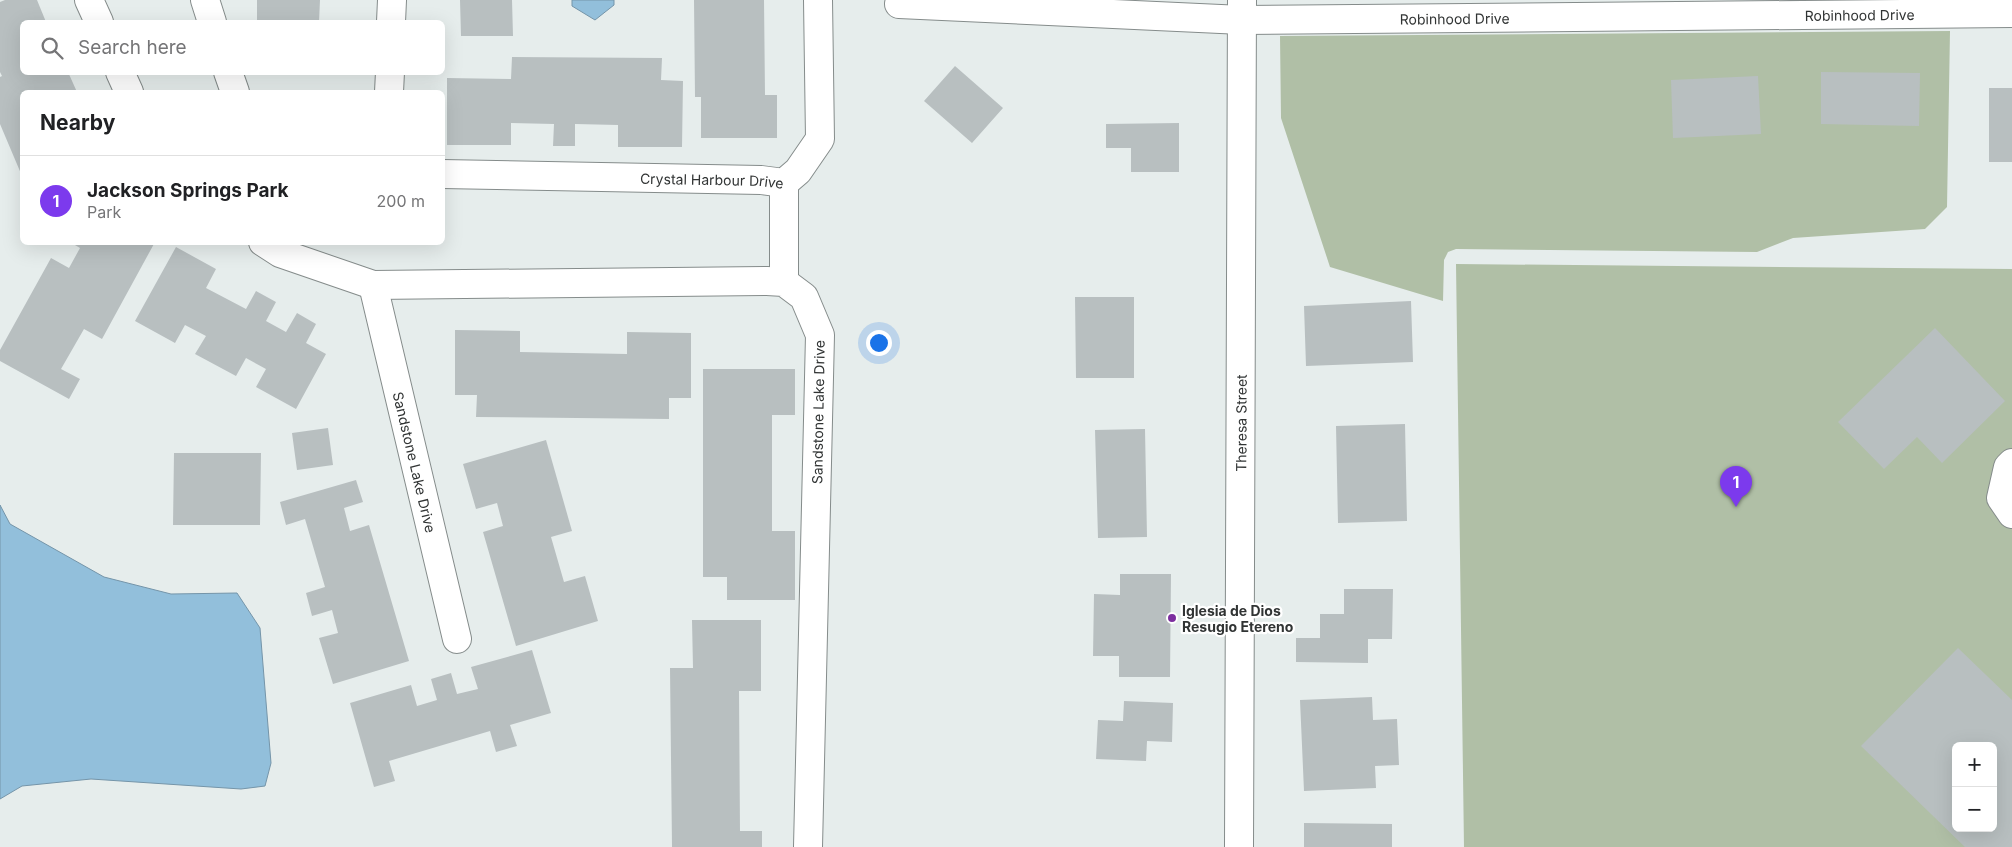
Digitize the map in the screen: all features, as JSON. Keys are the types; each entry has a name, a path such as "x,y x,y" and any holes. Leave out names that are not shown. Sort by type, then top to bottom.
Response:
{"street":[{"path":"90,0 98,20"},
{"path":"205,0 211,20"},
{"path":"391,20 392,0"},
{"name":"Crystal Harbour Drive","path":"445,174 761,180 784,183 798,171 820,139 818,0"},
{"name":"Robinhood Drive","path":"899,4 1242,10 2012,13"},
{"name":"Theresa Street","path":"1239,847 1242,10"},
{"path":"121,75 128,90"},
{"path":"229,75 234,90"},
{"path":"389,90 390,75"},
{"path":"268,245 280,253 373,285 784,282 784,183"},
{"name":"Sandstone Lake Drive","path":"784,282 804,297 820,335 808,847"},
{"name":"Sandstone Lake Drive","path":"373,285 458,639"},
{"path":"2012,463 2008,467 2001,498 2012,514"}],"green space":[{"path":"1950,31 1947,207 1925,229 1793,238 1757,252 1456,249 1448,252 1444,260 1443,301 1330,267 1281,118 1280,36"},
{"path":"1456,264 2012,269 2012,847 1464,847"}],"water":[{"path":"572,0 614,0 614,5 595,20 572,6"},
{"path":"0,505 10,524 104,577 171,594 237,593 260,628 271,763 265,786 241,789 91,779 22,786 0,799"}],"building":[{"path":"5,0 37,0 45,20 20,20 20,75 69,75 76,90 20,90 20,171 0,124 0,77 2,76 0,72 0,2"},
{"path":"257,0 320,0 319,20 257,20"},
{"path":"460,0 512,0 513,36 461,36"},
{"path":"694,0 764,0 765,95 777,95 777,138 701,138 701,97 695,97"},
{"path":"512,57 662,58 661,80 683,81 682,147 618,147 618,125 575,124 575,146 553,146 554,124 511,123 511,145 447,145 447,78 511,79"},
{"path":"955,66 1003,108 972,143 924,101"},
{"path":"1821,72 1920,73 1919,126 1821,124"},
{"path":"1758,76 1761,134 1673,138 1671,80"},
{"path":"1989,88 2012,88 2012,162 1989,162"},
{"path":"1179,123 1179,172 1131,172 1131,148 1106,148 1106,124"},
{"path":"75,245 153,245 102,339 84,329 61,369 80,379 69,399 0,361 0,350 51,258 69,268 80,248"},
{"path":"176,247 216,269 206,288 246,309 256,291 276,302 266,321 286,332 297,313 316,324 306,343 326,354 296,409 256,387 266,369 246,358 236,376 195,354 206,336 185,325 175,343 135,321"},
{"path":"1075,297 1134,297 1134,378 1076,378"},
{"path":"1411,301 1413,362 1306,366 1304,306"},
{"path":"1935,328 2005,401 1942,463 1917,437 1884,469 1838,422"},
{"path":"455,330 520,331 520,352 627,354 627,332 691,333 691,398 669,398 669,419 476,417 477,395 455,395"},
{"path":"703,369 795,369 795,415 772,415 772,531 795,531 795,600 727,600 727,577 703,577"},
{"path":"1405,424 1407,521 1338,523 1336,426"},
{"path":"328,428 333,465 297,470 292,433"},
{"path":"1145,429 1147,537 1098,538 1095,430"},
{"path":"546,440 572,531 551,537 564,582 585,576 598,621 516,646 483,532 503,526 497,503 476,509 463,464"},
{"path":"174,453 261,453 260,525 173,525"},
{"path":"356,480 363,502 344,508 350,531 369,525 409,661 333,684 319,638 338,633 332,610 312,616 306,593 325,587 305,519 286,525 280,502"},
{"path":"1120,574 1171,574 1170,677 1119,677 1119,656 1093,656 1094,594 1120,595"},
{"path":"1344,589 1393,589 1392,639 1368,639 1368,663 1296,662 1296,638 1320,638 1320,614 1344,614"},
{"path":"692,620 761,620 761,691 739,691 740,831 762,831 762,847 672,847 670,668 693,668"},
{"path":"1958,648 2012,700 2012,847 1965,847 1861,746"},
{"path":"532,650 551,713 510,725 517,746 496,752 490,731 389,761 395,781 374,787 350,703 411,685 417,706 437,700 431,679 451,673 457,694 478,689 471,667"},
{"path":"1372,697 1373,720 1397,719 1399,765 1375,766 1376,788 1304,791 1300,700"},
{"path":"1124,701 1173,703 1172,742 1147,741 1146,761 1096,759 1098,720 1123,721"},
{"path":"1304,823 1392,824 1392,847 1304,847"}],"place":[{"name":"Jackson Springs Park","path":"1736,507"},
{"name":"Iglesia de Dios Resugio Etereno","path":"1172,618"}]}
